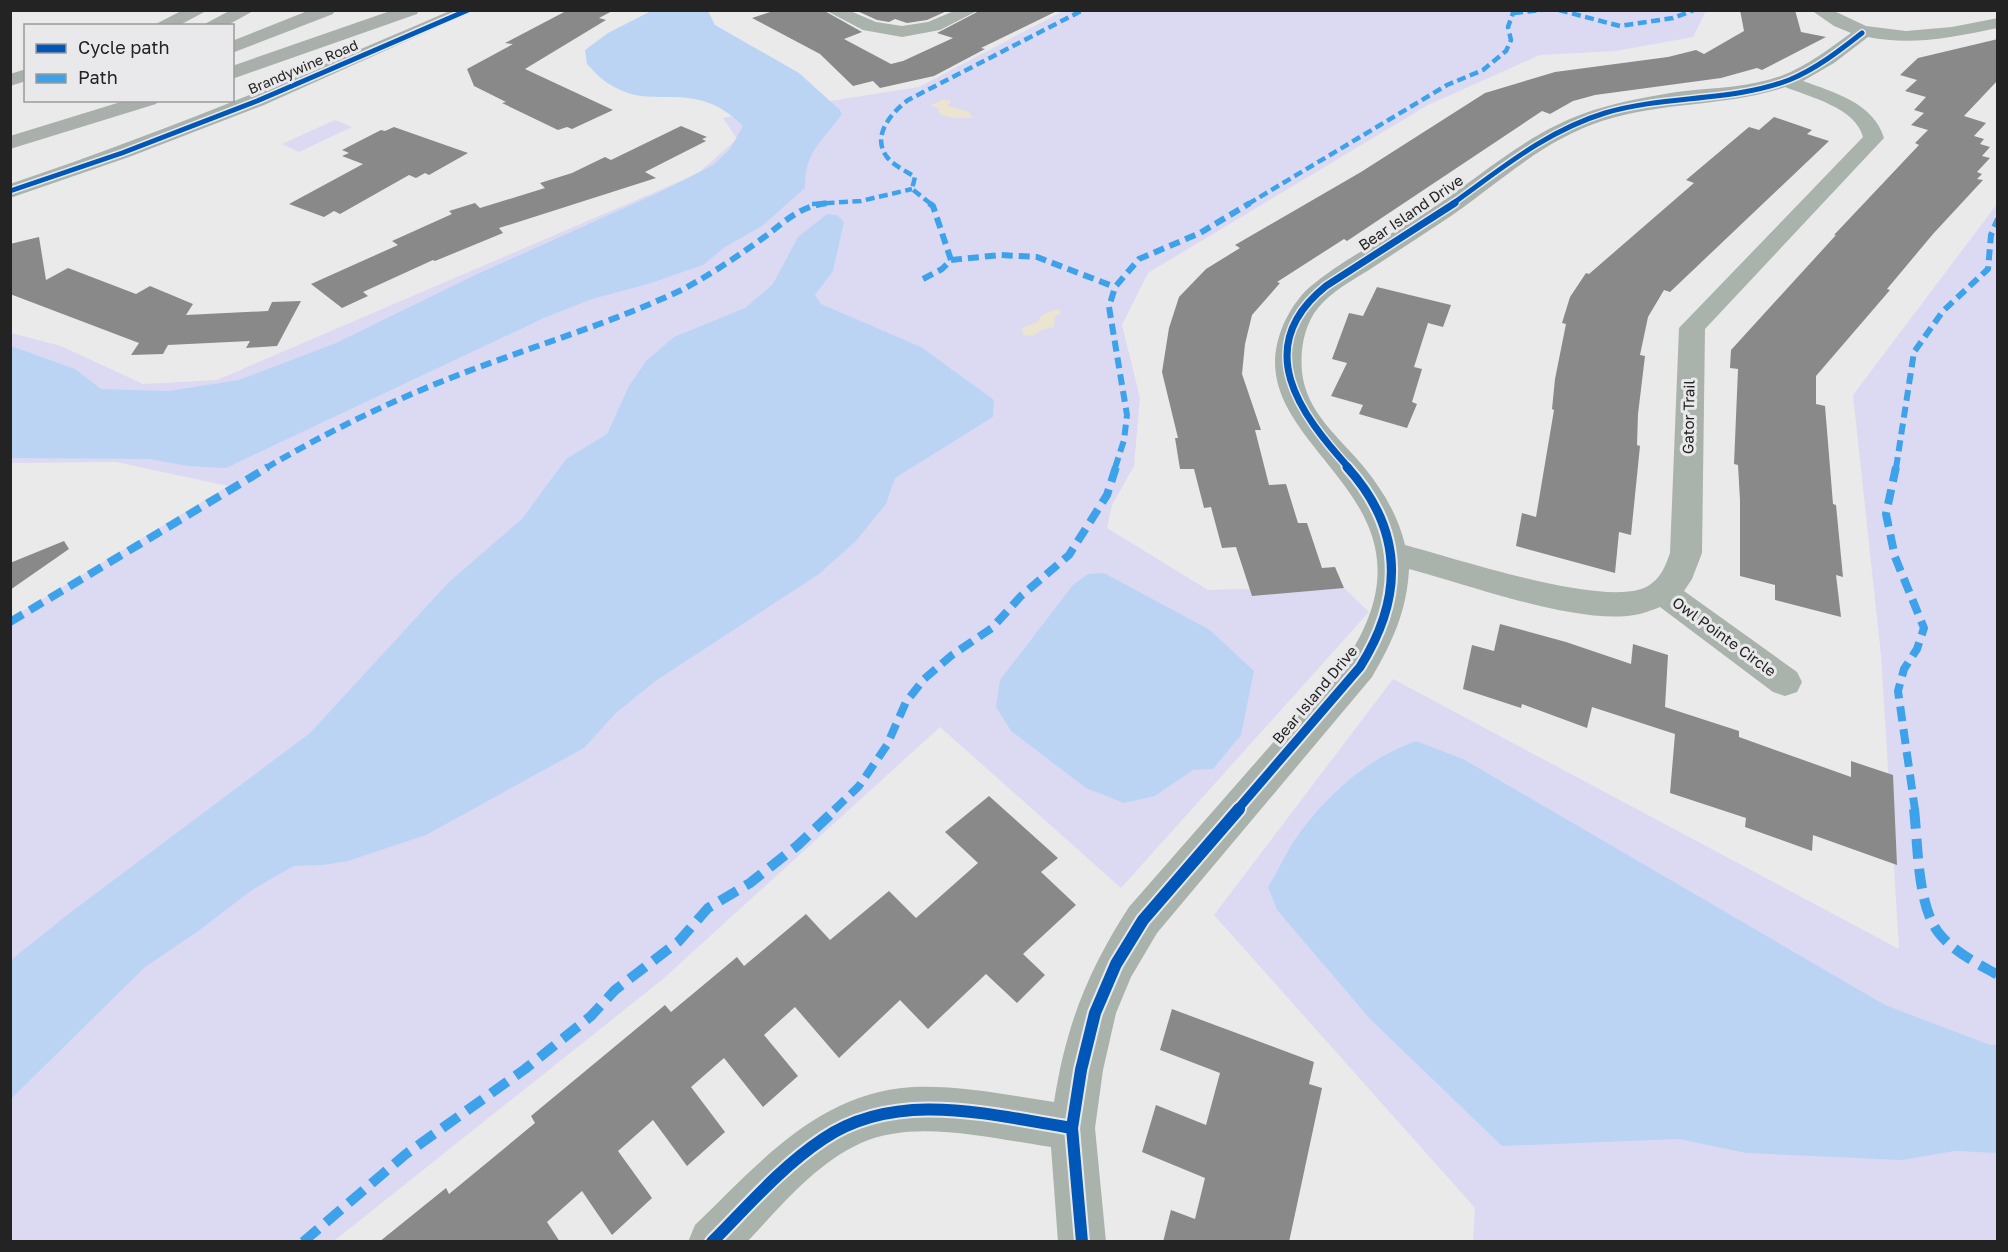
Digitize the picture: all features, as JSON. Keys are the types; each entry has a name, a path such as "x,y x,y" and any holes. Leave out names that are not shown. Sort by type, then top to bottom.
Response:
{"highway":[{"path":"166,24 200,10"},
{"path":"215,24 247,10"},
{"path":"234,47 327,10"},
{"path":"234,72 411,10"},
{"path":"10,128 82,102"},
{"path":"10,143 143,102"}],"street":[{"name":"Brandywine Road","path":"10,191 122,153 257,101 468,10"},
{"path":"833,10 870,28 900,31 941,25 970,10"},
{"path":"1819,10 1862,33 1933,37 1998,23"},
{"name":"Bear Island Drive","path":"1082,1242 1072,1128 1081,1070 1095,1013 1116,964 1143,920 1370,653 1384,626 1392,597 1392,553 1384,525 1371,499 1354,474 1322,440 1306,417 1294,393 1289,371 1290,339 1302,311 1316,295 1562,129 1632,106 1786,81 1830,58 1862,33"},
{"name":"Gator Trail","path":"1663,592 1678,577 1684,566 1686,553 1692,328 1874,138 1871,126 1859,114 1786,81"},
{"path":"1392,553 1582,603 1623,604 1663,592"},
{"name":"Owl Pointe Circle","path":"1663,592 1785,682"},
{"path":"712,1242 824,1138 850,1123 878,1114 906,1109 934,1109 1072,1128"}],"shaded area":[{"path":"653,10 708,11 715,25 799,73 842,114 811,156 805,188 762,226 725,247 703,265 648,284 592,299 544,318 226,468 188,466 149,459 11,458 11,346 75,369 101,389 168,391 239,380 336,343 473,276 660,192 713,165 730,149 743,126 725,111 707,102 691,98 627,93 604,81 587,64 585,50 608,33"},
{"path":"1063,11 1706,11 1693,37 1616,51 1540,55 1428,105 1148,273 1122,325 1140,398 1134,466 1112,505 1107,528 1208,590 1342,586 1369,612 1121,888 940,727 663,979 334,1241 11,1242 11,618 228,486 116,462 11,463 11,333 61,346 143,384 217,380 697,174 737,139 723,118 919,87"},
{"path":"335,120 352,127 299,152 282,144"},
{"path":"1997,204 1997,1241 1473,1241 1475,1208 1214,915 1393,679 1899,949 1881,655 1853,395"},
{"path":"827,214 837,215 844,222 833,271 815,295 821,304 921,347 994,400 993,417 895,478 886,504 855,542 819,574 654,682 616,713 584,748 426,835 348,861 294,866 252,890 197,932 145,967 11,1099 11,960 71,912 310,733 449,582 522,519 566,459 607,434 629,386 646,361 674,337 745,308 773,284 798,237"},
{"path":"1104,573 1210,630 1254,671 1241,735 1213,769 1193,770 1155,796 1124,803 1086,788 1011,731 996,707 1000,680 1073,585 1088,574"},
{"path":"1416,741 1463,759 1885,1005 1990,1045 1997,1045 1997,1153 1955,1151 1902,1160 1746,1153 1679,1139 1502,1146 1371,1020 1277,910 1268,887 1301,831 1338,789 1367,766"}],"sand":[{"path":"944,99 951,101 948,106 969,112 973,118 952,118 941,115 938,111 940,109 931,105"},
{"path":"1057,309 1061,312 1055,317 1054,327 1041,330 1033,336 1023,335 1022,328 1037,322 1042,315"}],"building":[{"path":"568,10 614,10 599,18 606,20 525,69 613,110 572,129 567,127 558,130 502,103 506,102 474,86 467,69 513,44 505,43"},
{"path":"776,10 823,10 862,32 844,39 891,64 903,61 953,38 937,33 981,10 1059,10 981,48 985,49 934,76 880,88 873,81 853,86 820,54 752,18"},
{"path":"855,10 949,10 927,20 907,23 895,19 889,22 877,20"},
{"path":"1740,10 1795,10 1801,32 1826,37 1762,70 1757,68 1721,78 1595,95 1573,101 1550,114 1542,111 1347,241 1344,239 1277,282 1280,283 1252,315 1245,344 1242,374 1261,430 1255,430 1269,485 1286,484 1298,523 1307,523 1322,568 1335,567 1344,588 1252,596 1236,547 1222,548 1211,507 1204,508 1194,469 1180,469 1175,438 1178,438 1162,372 1169,328 1179,297 1206,269 1240,248 1235,245 1361,172 1485,93 1555,72 1668,57 1696,50 1704,54 1744,31"},
{"path":"1998,39 1998,80 1964,116 1986,123 1974,136 1984,139 1980,144 1990,147 1982,156 1990,158 1977,172 1982,174 1977,179 1983,180 1933,234 1887,289 1890,290 1816,376 1816,404 1825,406 1833,504 1836,505 1843,577 1836,575 1841,617 1775,600 1775,585 1740,576 1740,500 1738,465 1734,464 1738,369 1730,368 1731,350 1836,235 1834,235 1919,145 1915,143 1928,130 1911,125 1924,113 1914,110 1926,97 1905,91 1917,80 1900,75 1918,58"},
{"path":"1774,117 1812,130 1807,134 1829,141 1670,292 1664,290 1648,317 1640,355 1645,356 1638,414 1637,445 1640,446 1631,535 1619,532 1615,573 1516,546 1522,513 1536,517 1554,410 1552,409 1555,379 1566,324 1562,323 1570,297 1586,273 1589,274 1694,183 1686,180 1749,127 1759,130"},
{"path":"681,126 707,137 702,139 706,141 645,172 656,178 499,228 503,233 433,260 363,292 368,296 342,308 311,284 398,245 392,241 452,214 449,211 475,203 480,208 545,188 540,183 572,173 605,157 611,160"},
{"path":"394,127 468,153 429,175 425,173 416,178 409,175 340,214 334,211 324,217 289,204 363,164 342,156 349,153 342,150 381,130 385,131"},
{"path":"39,237 46,280 68,268 136,294 150,286 193,304 186,315 268,311 272,302 301,301 277,346 246,348 250,341 168,345 163,354 131,355 139,343 10,294 10,244"},
{"path":"1377,287 1451,305 1443,327 1428,323 1414,367 1422,369 1412,402 1417,404 1407,428 1359,414 1363,405 1331,396 1347,363 1332,359 1349,313 1363,316"},
{"path":"64,541 69,549 10,590 10,563"},
{"path":"1500,624 1566,642 1631,664 1633,644 1668,655 1665,707 1739,731 1739,737 1851,777 1851,761 1893,775 1897,865 1813,835 1812,851 1745,827 1746,818 1670,793 1675,734 1592,707 1587,728 1522,704 1521,708 1463,689 1472,645 1494,651"},
{"path":"989,796 1058,858 1041,872 1076,905 1023,954 1045,975 1017,1003 986,974 928,1029 900,1000 839,1058 795,1007 764,1035 798,1076 763,1107 724,1058 691,1087 725,1132 687,1166 653,1120 618,1151 652,1198 612,1235 582,1191 547,1222 560,1242 379,1242 446,1188 449,1194 535,1123 531,1116 665,1005 671,1012 737,957 744,966 806,914 830,940 889,891 916,918 978,863 945,832"},
{"path":"1172,1009 1314,1062 1309,1084 1322,1088 1289,1242 1163,1242 1171,1210 1195,1219 1205,1178 1142,1152 1156,1105 1206,1125 1220,1073 1160,1050"}],"marked path":[{"path":"923,279 942,269 951,260 933,206 912,189 915,177 893,163 882,149 881,141 885,125 908,100 1083,10"},
{"path":"303,1242 406,1154 525,1069 591,1016 615,990 679,941 708,908 750,883 798,845 859,786 887,745 906,702 924,679 952,655 992,628 1021,596 1069,555 1107,495 1124,440 1127,415 1109,307 1115,287 1139,259 1200,233 1447,85 1483,70 1506,51 1511,40 1508,27 1514,10"},
{"path":"1514,13 1542,10"},
{"path":"1559,10 1620,26 1673,18 1694,10"},
{"path":"10,622 311,441 453,377 584,331 677,292 763,238 798,210 813,204 861,201 912,189"},
{"path":"1998,219 1991,235 1988,269 1943,311 1914,352 1910,366 1898,457 1886,514 1895,557 1924,628 1917,649 1904,669 1898,691 1912,784 1923,894 1936,930 1947,942 1963,955 1998,975"},
{"path":"951,260 1025,255 1049,260 1098,282 1115,287"}],"cycle path":[{"path":"10,191 122,153 257,101 468,10"},
{"path":"1082,1242 1072,1128 1081,1070 1095,1013 1116,964 1143,920 1360,667 1375,643 1385,618 1391,593 1393,568 1390,543 1382,519 1369,495 1352,472 1308,420 1293,391 1289,374 1289,349 1293,332 1304,310 1315,296 1333,282 1436,216 1526,150 1564,128 1595,116 1637,105 1774,85 1818,65 1862,33"},
{"path":"712,1242 794,1162 823,1139 851,1123 881,1114 912,1110 944,1110 1072,1128"}]}
